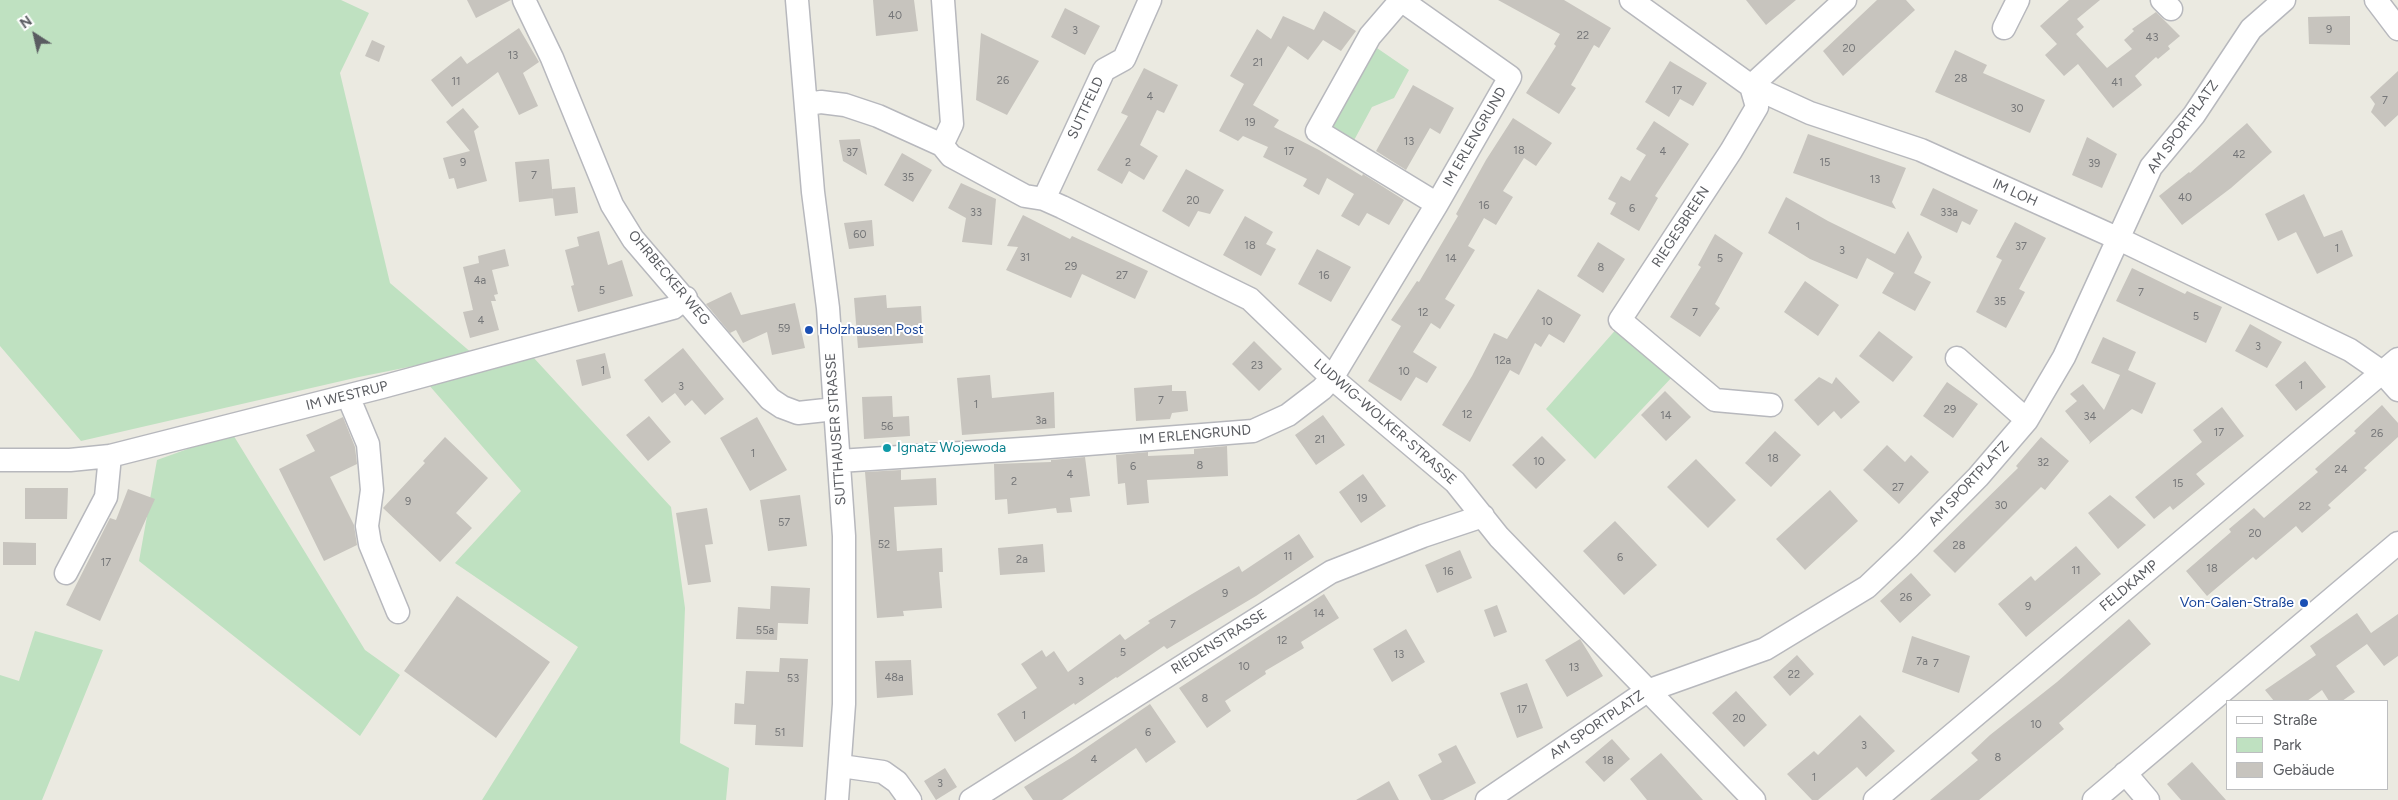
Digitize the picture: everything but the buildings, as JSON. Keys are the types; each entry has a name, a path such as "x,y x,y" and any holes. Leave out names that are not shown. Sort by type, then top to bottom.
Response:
{"street":[{"name":"OHRBECKER WEG","path":"524,0 552,58 612,205 633,239 686,298 770,399 782,407 798,412 835,409"},
{"name":"SUTTHAUSER STRASSE","path":"797,0 813,192 828,308 844,536 845,635 841,766 838,800"},
{"path":"942,146 952,124 943,0"},
{"name":"SUTTFELD","path":"1044,199 1104,70 1124,59 1150,0"},
{"name":"IM ERLENGRUND","path":"839,461 1253,431 1288,416 1322,389 1332,378 1437,204 1510,77 1401,0 1370,36 1317,131 1437,204"},
{"name":"IM LOH","path":"1631,0 1751,86 1810,113 1921,150 2119,239 2350,350 2390,366 2398,390"},
{"path":"2004,28 2018,0"},
{"name":"AM SPORTPLATZ","path":"1487,800 1647,691 1765,648 1867,587 1909,547 1978,477 2027,420 2064,357 2151,167 2194,115 2251,29 2284,0"},
{"path":"2376,0 2398,29"},
{"path":"1751,86 1837,2"},
{"name":"RIEGESBREEN","path":"1751,86 1757,107 1731,151 1620,320 1715,400 1771,405"},
{"name":"LUDWIG-WOLKER-STRASSE","path":"807,104 821,102 854,108 878,116 942,146 951,156 1025,196 1044,199 1250,298 1332,378 1455,482 1499,537 1754,800"},
{"name":"IM WESTRUP","path":"0,460 70,460 110,456 348,396 673,308 686,298"},
{"path":"1957,358 2027,420"},
{"name":"FELDKAMP","path":"1875,800 2390,366"},
{"path":"348,396 368,444 372,490 367,526 370,544 398,612"},
{"path":"66,573 106,497 110,456"},
{"name":"RIEDENSTRASSE","path":"971,800 1331,572 1424,536 1483,516"},
{"path":"2094,800 2398,544"},
{"path":"841,766 883,772 897,782 910,800"},
{"path":"2125,773 2148,800"}],"green space":[{"path":"0,0 341,0 369,13 340,73 390,283 473,354 359,377 81,441 0,346"},
{"path":"1374,46 1409,70 1394,98 1372,107 1352,144 1325,128"},
{"path":"1619,326 1674,375 1595,459 1546,409"},
{"path":"533,357 671,507 685,608 680,743 729,768 726,800 482,800 578,647 455,563 521,491 428,384"},
{"path":"232,433 365,650 400,675 360,736 139,561 157,460"},
{"path":"35,631 103,650 42,800 0,800 0,675 19,681"}],"place":[{"name":"Holzhausen Post","path":"809,330"},
{"name":"Ignatz Wojewoda","path":"887,448"},
{"name":"Von-Galen-Straße","path":"2304,603"}]}
